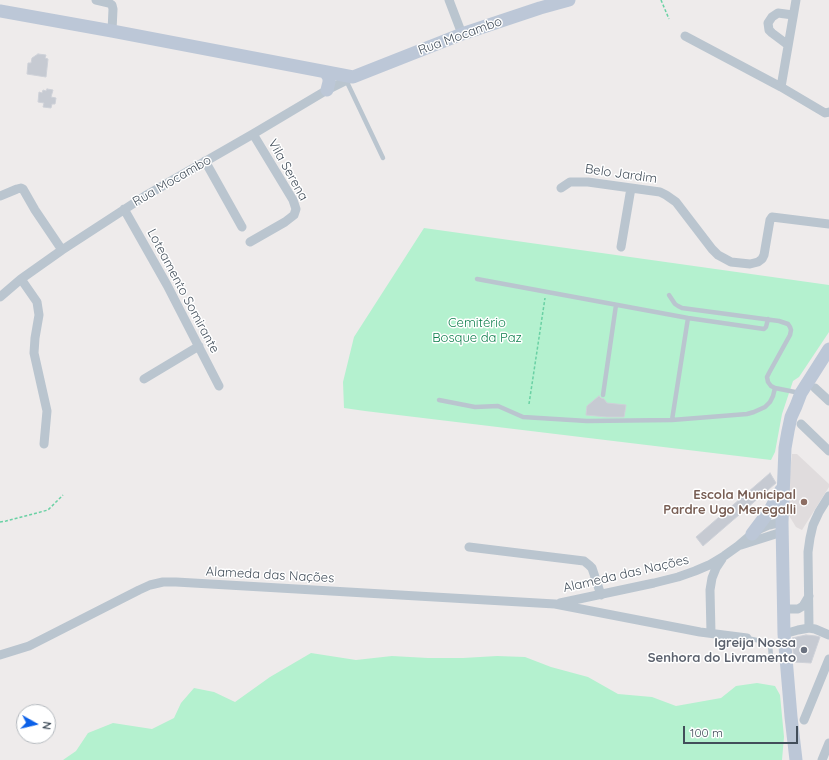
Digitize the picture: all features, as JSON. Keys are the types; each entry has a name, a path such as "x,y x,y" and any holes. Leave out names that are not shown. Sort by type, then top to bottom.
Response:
{"main road":[{"name":"Rua Mocambo","path":"350,79 462,34 569,0"},
{"path":"0,11 322,70 350,79"},
{"path":"322,70 329,78 327,90"},
{"path":"796,760 790,710 783,610 782,527 785,448 791,417 801,393 829,349"},
{"path":"752,534 770,510 783,487"}],"street":[{"path":"96,0 109,3 112,6 112,31"},
{"path":"449,0 462,34"},
{"path":"781,87 796,0"},
{"path":"788,45 772,33 768,23 772,17 778,13 793,15"},
{"path":"685,36 781,87 828,115"},
{"name":"Rua Mocambo","path":"0,297 21,278 124,209 327,90 350,79"},
{"name":"Vila Serena","path":"250,242 285,222 294,215 296,209 293,200 253,134"},
{"path":"205,161 242,227"},
{"name":"Belo Jardim","path":"561,188 570,182 578,181 660,192 671,198 718,255 731,262 750,264 758,262 762,259 772,216 829,224"},
{"path":"621,247 631,188"},
{"path":"0,196 17,189 23,189 35,210 62,250"},
{"name":"Loteamento Somirante","path":"124,209 167,285 219,386"},
{"path":"21,278 37,302 39,315 34,353 47,411 44,444"},
{"path":"144,378 199,346"},
{"path":"815,388 829,401"},
{"path":"801,424 829,451"},
{"path":"809,628 808,552 810,538 813,525 829,496"},
{"name":"Alameda das Nações","path":"555,604 678,577 709,565 738,546 752,534 769,525 782,527"},
{"name":"Alameda das Nações","path":"738,546 782,527"},
{"path":"469,547 584,562 592,568 601,594"},
{"name":"Alameda das Nações","path":"711,633 710,590 712,578 716,568 724,556"},
{"name":"Alameda das Nações","path":"0,654 29,646 139,590 150,585 163,582 555,604 711,633 747,638"},
{"path":"783,610 798,609 803,606 809,596"},
{"path":"798,609 803,614 809,628"},
{"path":"784,634 809,628 829,635"},
{"path":"804,720 829,659"},
{"path":"822,760 829,743"}],"lane":[{"path":"350,79 383,158"},
{"path":"477,279 616,306 764,329 768,319"},
{"path":"669,295 675,304 682,308 784,322 790,327 791,330 789,339 769,373 768,382 775,388 801,393"},
{"path":"603,395 616,306"},
{"path":"672,420 688,318"},
{"path":"439,400 475,407 498,406 524,417 587,422 672,420 747,414 754,412 770,402 775,388"},
{"path":"747,638 770,643 771,659"}],"path":[{"path":"661,0 669,19"},
{"path":"529,404 546,292"},
{"path":"0,522 48,510 63,495"}],"shaded area":[{"name":"Escola Municipal Pardre Ugo Meregalli","path":"792,454 797,454 829,484 829,487 802,530 796,527 788,514 788,489"}],"green space":[{"name":"Cemitério Bosque da Paz","path":"424,228 829,285 829,332 799,377 793,381 782,414 775,452 771,460 344,408 343,382 354,337"},
{"path":"311,653 356,660 392,656 428,658 497,656 525,657 551,667 588,677 618,694 652,697 676,706 721,698 736,686 757,683 775,686 780,695 784,737 782,760 63,760 76,751 88,733 113,723 152,729 174,718 181,703 194,688 214,692 235,702 270,677"}],"building":[{"path":"38,54 46,55 45,58 48,59 46,77 27,74 28,63 31,63 32,58"},
{"path":"47,89 53,90 51,97 56,98 55,104 52,104 51,108 43,107 44,103 38,102 39,92 42,93 43,90 46,91"},
{"path":"599,396 607,403 626,405 624,417 586,415 587,406"},
{"path":"770,473 776,483 703,546 696,537"},
{"name":"Igreija Nossa Senhora do Livramento","path":"806,635 820,637 811,663 794,662 792,638"}],"place":[{"name":"Escola Municipal Pardre Ugo Meregalli","path":"804,502"},
{"name":"Igreija Nossa Senhora do Livramento","path":"804,650"}]}
